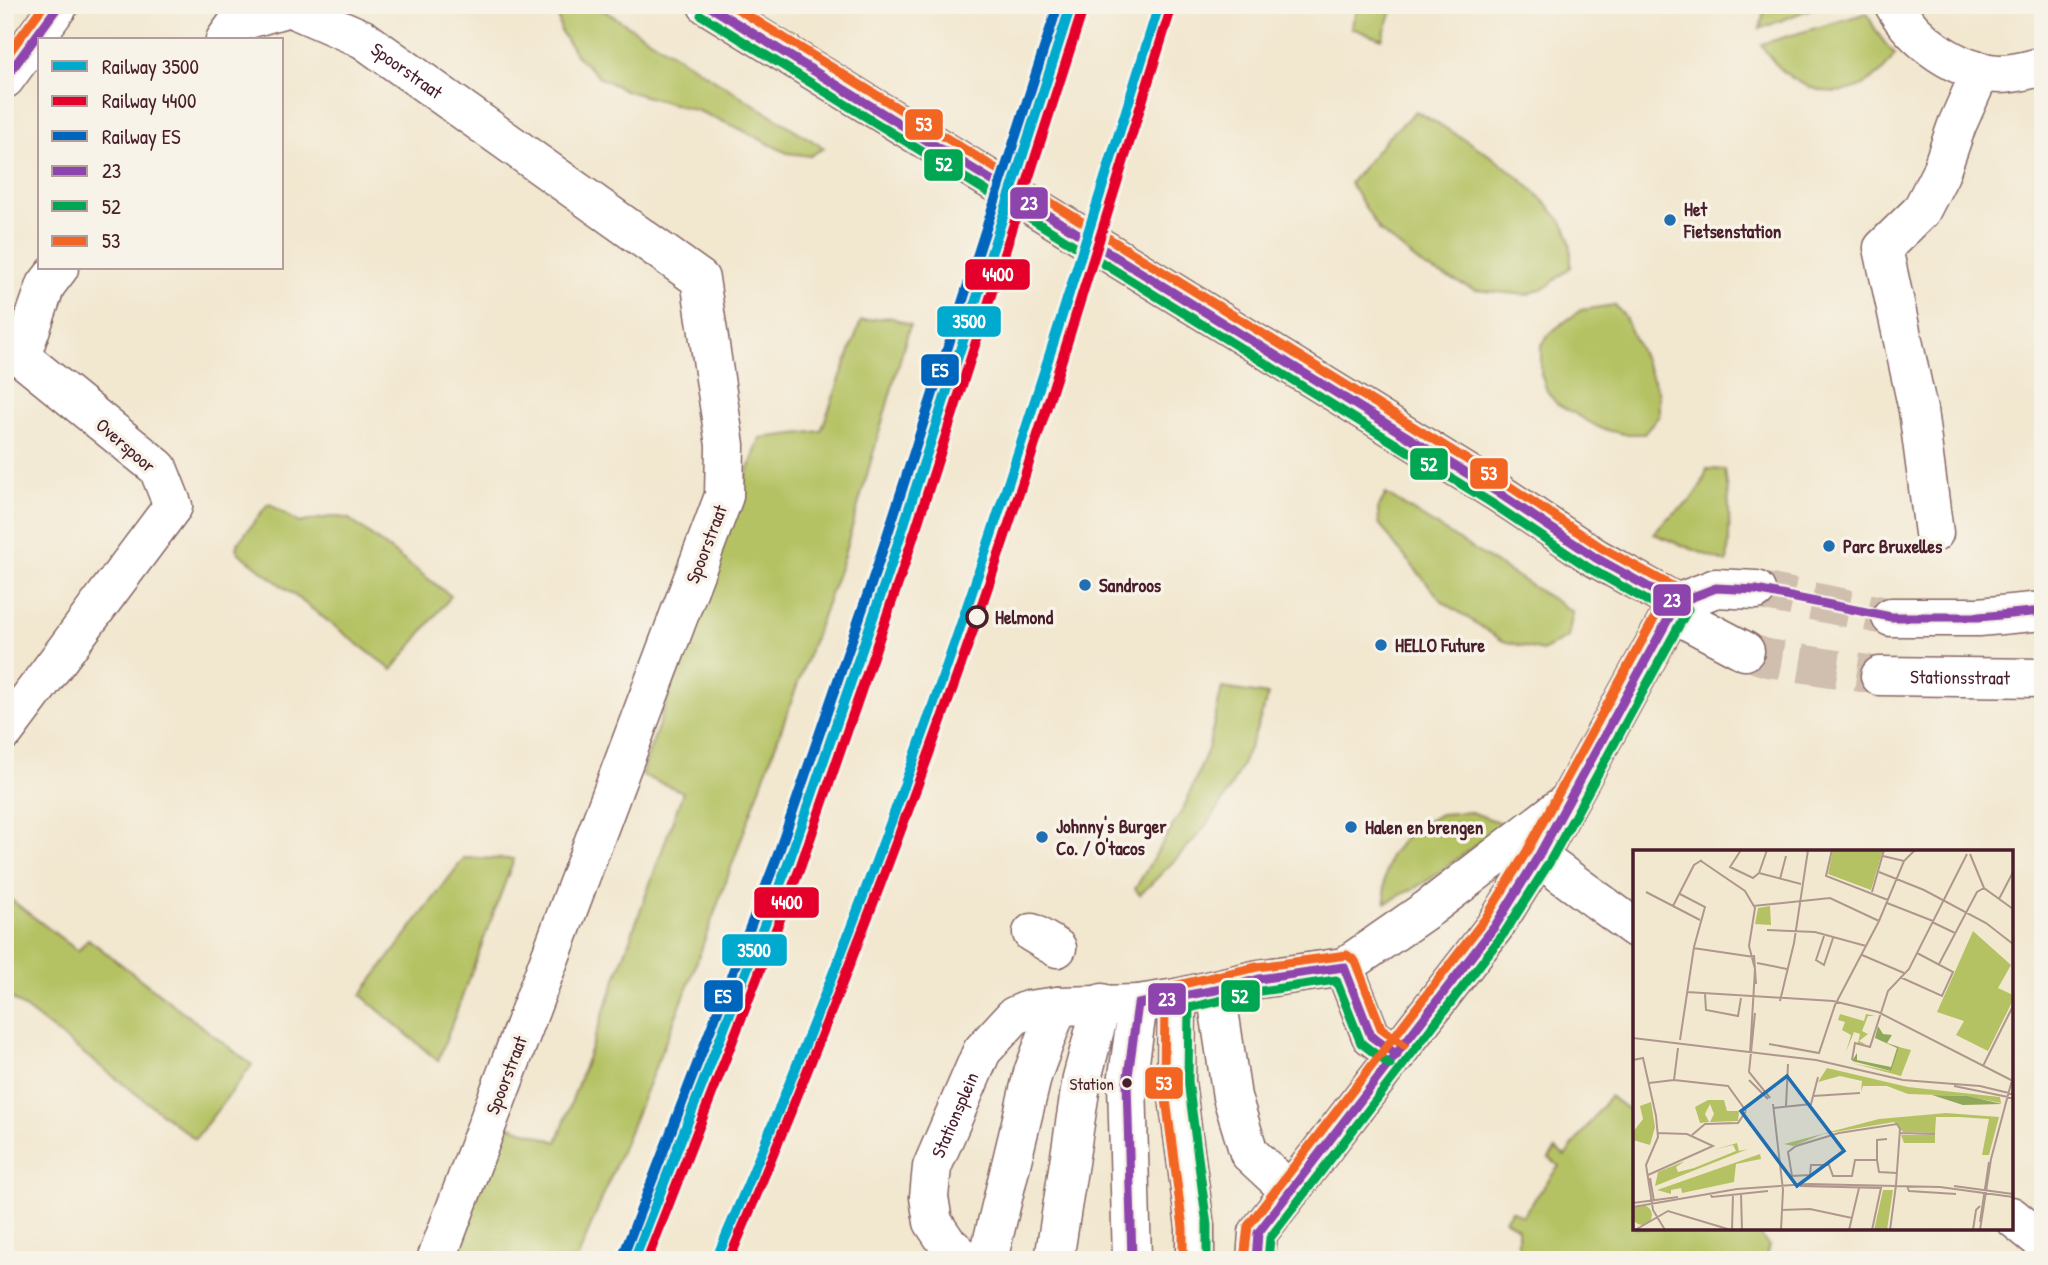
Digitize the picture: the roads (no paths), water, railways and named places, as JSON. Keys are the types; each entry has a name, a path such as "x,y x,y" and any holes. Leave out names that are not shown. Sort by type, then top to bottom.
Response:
{"street":[{"path":"5,79 59,5"},
{"path":"707,5 1497,492 1595,558 1677,603 1692,623 1745,651"},
{"path":"1894,5 1908,26 1932,47 1962,65 1980,71 2014,73 2043,66"},
{"path":"227,38 238,22 289,7"},
{"name":"Spoorstraat","path":"289,7 363,39 700,279 725,445 724,496 436,1260"},
{"path":"1934,533 1918,410 1883,248 1921,211 1940,174 1980,71"},
{"name":"Overspoor","path":"5,731 173,506 158,468 22,357 46,285 58,270"},
{"path":"1677,603 1716,588 1756,590"},
{"name":"Stationsplein","path":"1256,1260 1258,1233 1495,926 1538,857 1677,603"},
{"path":"1891,617 1979,617 2043,611"},
{"name":"Stationsstraat","path":"1880,676 2043,678"},
{"name":"Stationsplein","path":"966,1260 947,1243 933,1222 929,1197 932,1167 982,1051 1014,1016 1028,1010 1058,1006 1177,998 1259,979 1344,967 1429,908 1566,803"},
{"path":"1538,857 1633,927"},
{"path":"1344,967 1371,1036 1397,1055"},
{"path":"1216,990 1231,1097 1249,1153 1290,1191"},
{"path":"1177,998 1176,1082 1195,1227 1195,1260"},
{"path":"1054,1260 1082,1078 1120,1003"},
{"path":"1120,1003 1128,1083 1132,1260"},
{"path":"988,1260 1032,1073 1058,1006"},
{"path":"2013,1218 2043,1242"}],"tunnel":[{"path":"1756,590 1891,617"},
{"path":"1745,651 1767,658 1880,676"}],"rail line":[{"name":"ES","path":"623,1256 776,860 877,567 1058,5"},
{"name":"3500","path":"634,1260 788,864 889,571 1071,5"},
{"name":"3500","path":"716,1260 836,966 920,743 1029,420 1159,5"},
{"name":"4400","path":"647,1260 800,868 901,575 1083,9"},
{"name":"4400","path":"729,1260 847,970 957,676 1041,427 1171,9"}],"place":[{"name":"Het Fietsenstation","path":"1670,220"},
{"name":"Parc Bruxelles","path":"1829,546"},
{"name":"Sandroos","path":"1085,585"},
{"name":"Helmond","path":"977,617"},
{"name":"HELLO Future","path":"1381,645"},
{"name":"Halen en brengen","path":"1351,827"},
{"name":"Johnny's Burger Co. / O'tacos","path":"1042,837"},
{"name":"Station","path":"1127,1083"}]}
